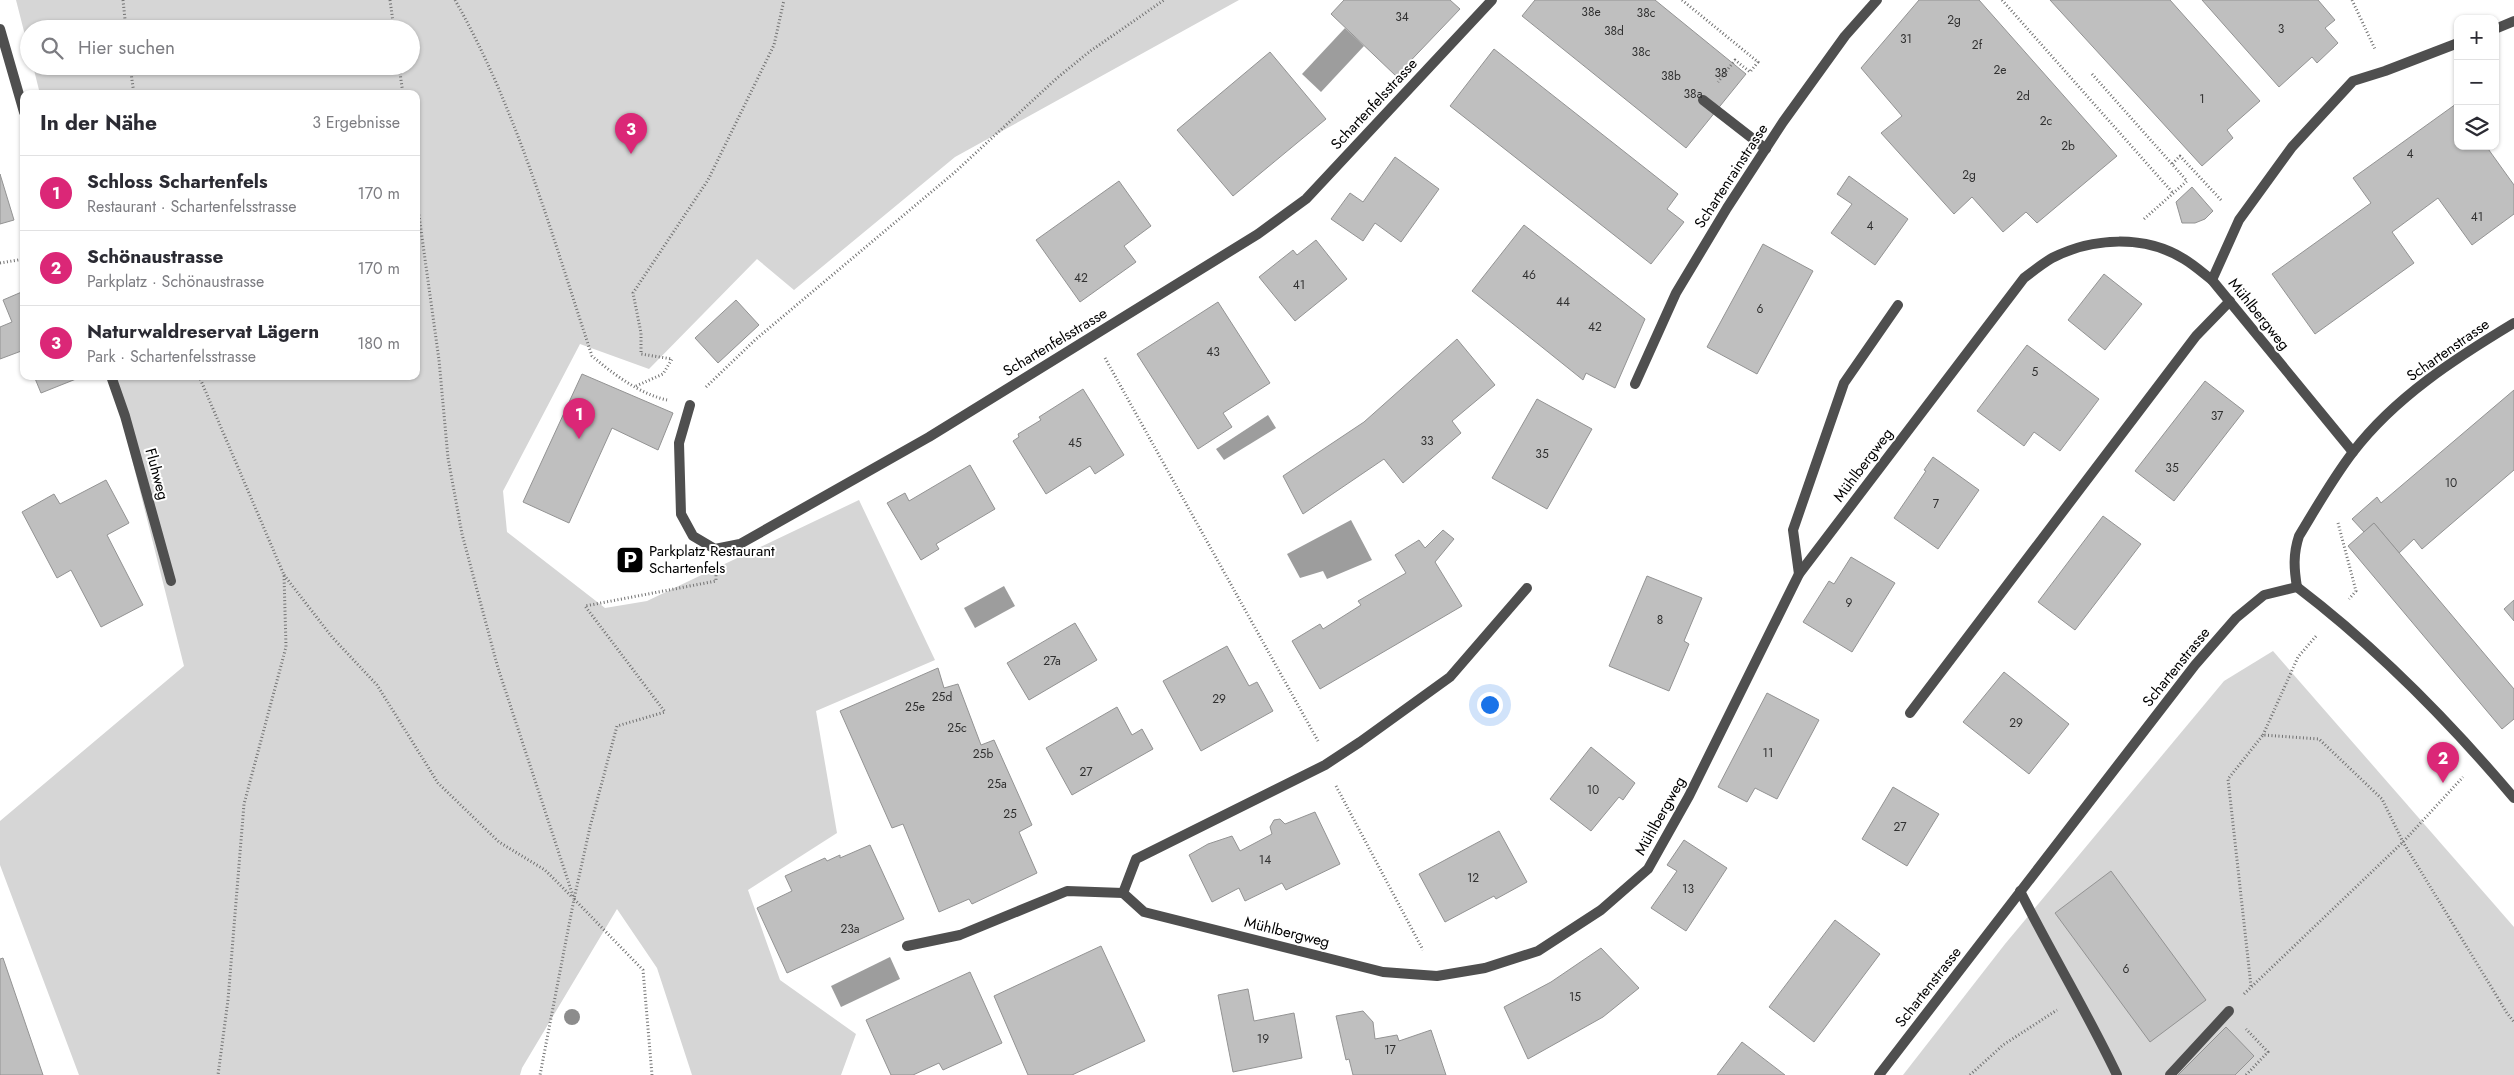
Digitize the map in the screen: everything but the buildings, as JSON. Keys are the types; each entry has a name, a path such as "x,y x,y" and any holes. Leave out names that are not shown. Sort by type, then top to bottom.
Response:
{"street":[{"name":"Schartenfelsstrasse","path":"714,549 740,544 929,437 1258,234 1306,199 1492,0"},
{"name":"Schartenrainstrasse","path":"1635,384 1676,293 1727,208 1845,36 1877,0"},
{"path":"2499,27 2514,21"},
{"path":"0,29 20,98"},
{"path":"2212,280 2238,220 2292,147 2353,81 2386,71 2454,45"},
{"path":"1703,100 1766,149"},
{"name":"Mühlbergweg","path":"1123,893 1144,912 1383,972 1437,976 1485,968 1538,951 1601,910 1648,868 1690,796 1799,574 2024,278 2060,255 2086,245 2121,241 2154,245 2184,259 2212,280 2353,452"},
{"path":"1910,713 2196,336 2230,301"},
{"path":"1799,574 1793,530 1844,383 1898,305"},
{"name":"Schartenstrasse","path":"1879,1075 2195,665 2236,618 2264,595 2297,587 2294,567 2295,549 2300,536 2353,452 2412,393 2465,353 2514,323"},
{"name":"Fluhweg","path":"112,380 125,416 171,582"},
{"path":"690,405 678,443 681,514 693,536 714,549"},
{"path":"2297,587 2358,636 2482,760 2514,798"},
{"path":"907,946 960,935 1067,891 1123,893 1136,858 1325,765 1450,677 1527,588"},
{"path":"2020,892 2056,962 2094,1026 2117,1075"},
{"path":"2170,1075 2230,1011"}],"path":[{"path":"123,0 125,20"},
{"path":"390,0 393,20"},
{"path":"456,0 468,22 520,138 592,356 609,371 656,397 690,405 718,373 954,173 1057,78 1089,52 1164,0"},
{"path":"636,386 663,374 672,359 641,354 641,333 633,293 708,180 774,45 784,0"},
{"path":"1682,0 1758,62 1750,72 1735,60 1703,100"},
{"path":"2002,0 2173,193"},
{"path":"2352,0 2386,71"},
{"path":"2092,74 2187,181 2121,241"},
{"path":"131,75 133,90"},
{"path":"400,75 402,90"},
{"path":"2172,164 2180,156 2204,181"},
{"path":"420,223 439,360 448,458 462,534 498,668 574,899"},
{"path":"0,264 20,260"},
{"path":"1093,336 1318,742 1326,738"},
{"path":"201,380 284,575 332,638 377,685 438,783 499,842 544,870 644,970 652,1075"},
{"path":"2251,986 2228,779 2263,735 2298,657 2356,591 2338,523"},
{"path":"540,1075 574,899 617,726 665,712 585,606 716,581 714,549"},
{"path":"218,1075 228,1000 244,804 286,648 284,575"},
{"path":"2263,735 2318,739 2382,799 2403,842 2506,1013 2514,1022"},
{"path":"2246,1075 2268,1052 2230,1011 2251,986 2403,842 2466,774 2482,760"},
{"path":"1325,765 1437,976"},
{"path":"1970,1075 2003,1045 2077,997"}],"shaded area":[{"path":"16,0 1239,0 955,157 794,290 757,259 649,369 580,344 503,491 507,532 605,608 647,601 859,500 935,660 816,711 837,833 748,890 780,980 856,1034 841,1075 692,1075 657,968 617,909 522,1068 520,1075 79,1075 0,865 0,821 184,666 112,380 420,380 420,90 39,90 35,75 420,75 420,20 21,20"},
{"path":"1345,28 1364,46 1321,92 1302,74"},
{"path":"1268,415 1276,428 1224,460 1216,449"},
{"path":"1351,520 1372,560 1327,579 1323,571 1300,578 1287,554"},
{"path":"1004,586 1015,606 975,628 964,608"},
{"path":"2273,651 2514,927 2514,1075 1903,1075 2005,944 2224,681"},
{"path":"890,957 900,979 841,1007 831,986"}],"place":[{"name":"Naturwaldreservat Lägern","path":"631,154"},
{"name":"Schloss Schartenfels","path":"579,439"},
{"name":"Parkplatz Restaurant Schartenfels","path":"630,560"},
{"name":"Schönaustrasse","path":"2443,783"}]}
